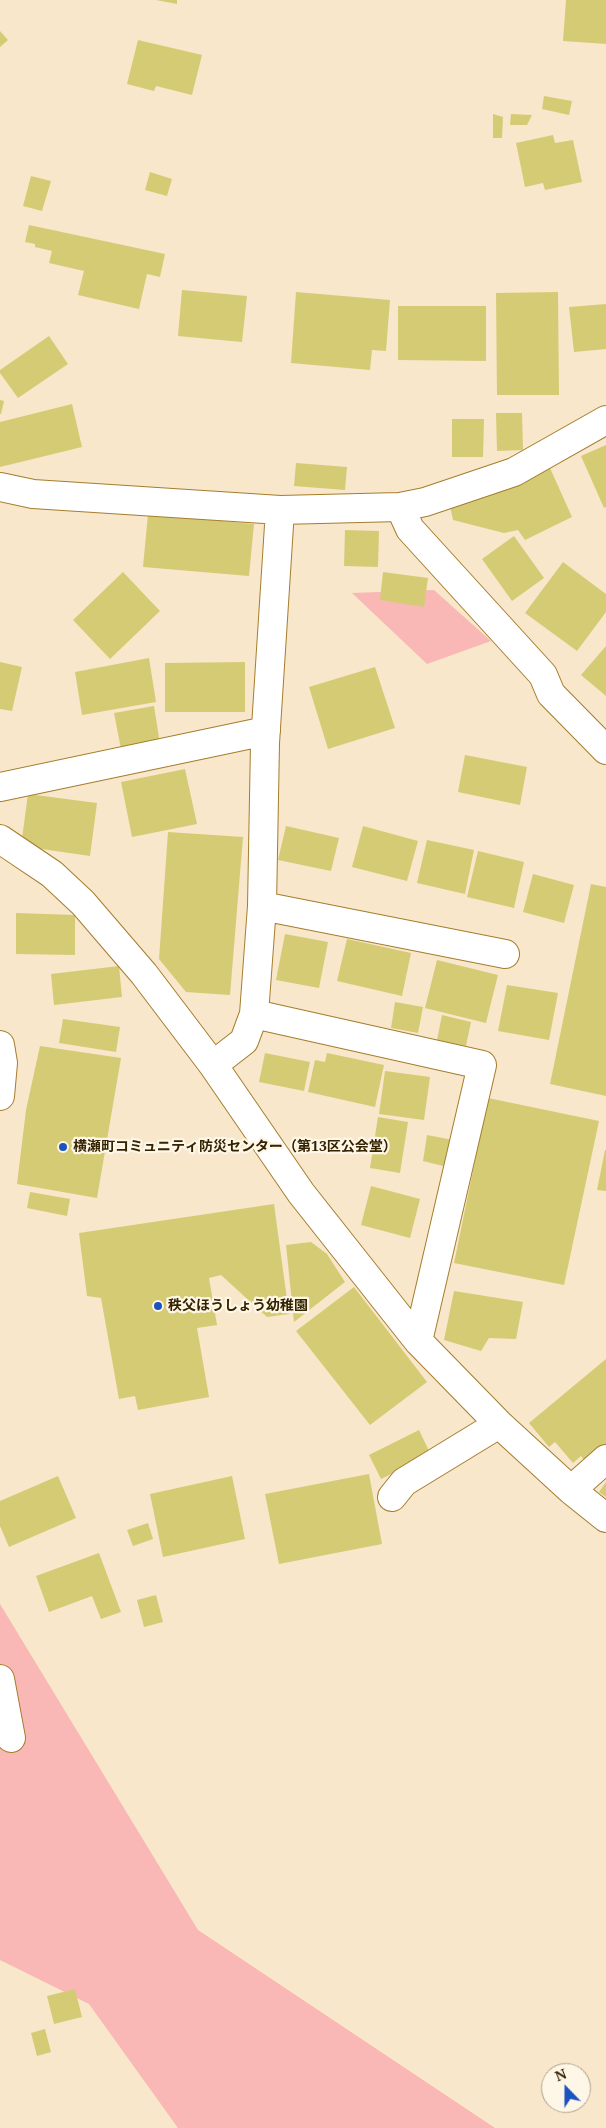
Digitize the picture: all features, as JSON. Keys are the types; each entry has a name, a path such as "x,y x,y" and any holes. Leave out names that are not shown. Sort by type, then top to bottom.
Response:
{"street":[{"path":"0,487 33,494 280,510 400,507 425,502 514,472 606,420"},
{"path":"400,507 410,529 543,675 551,694 606,750"},
{"path":"213,1065 244,1041 254,1014 262,906 266,731 280,510"},
{"path":"0,787 266,731"},
{"path":"0,839 52,874 83,903 144,974 213,1065 301,1193 418,1341 499,1424 571,1490 606,1518"},
{"path":"262,906 505,954"},
{"path":"254,1014 482,1065 418,1341"},
{"path":"0,1045 3,1063 0,1096"},
{"path":"392,1497 404,1482 499,1424"},
{"path":"571,1490 606,1459"},
{"path":"0,1679 11,1738"}],"shaded area":[{"path":"434,590 491,641 427,664 352,593"},
{"path":"0,1604 198,1930 495,2128 178,2128 89,2004 0,1960"}],"building":[{"path":"156,0 177,0 177,4"},
{"path":"566,0 606,0 606,44 563,41"},
{"path":"0,31 8,40 0,47"},
{"path":"138,40 202,55 192,95 156,86 154,91 127,84"},
{"path":"544,96 572,101 569,115 542,109"},
{"path":"493,114 503,117 502,138 493,138"},
{"path":"511,114 532,115 527,125 510,125"},
{"path":"553,135 555,143 573,140 582,182 545,190 543,183 525,187 516,143"},
{"path":"150,172 172,179 167,196 145,190"},
{"path":"31,176 51,181 42,211 23,206"},
{"path":"29,225 165,254 160,277 147,274 139,309 78,295 84,271 49,263 52,251 35,247 35,244 25,242"},
{"path":"182,290 247,296 242,342 178,336"},
{"path":"296,292 390,300 386,351 372,350 370,370 291,363"},
{"path":"558,292 559,395 497,395 496,293"},
{"path":"606,304 606,349 574,352 569,307"},
{"path":"398,306 486,306 486,361 398,360"},
{"path":"49,336 68,364 18,398 0,373 0,370"},
{"path":"0,400 4,401 1,414 0,414"},
{"path":"72,404 82,447 0,467 0,422"},
{"path":"496,413 522,413 523,450 497,451"},
{"path":"452,419 484,419 483,457 452,457"},
{"path":"606,445 606,507 604,508 581,456"},
{"path":"296,463 347,467 345,490 294,486"},
{"path":"550,468 572,517 525,540 518,530 504,533 453,520 450,506 499,491"},
{"path":"148,514 254,524 249,576 143,567"},
{"path":"345,530 379,531 378,567 344,566"},
{"path":"514,536 544,578 512,601 482,559"},
{"path":"563,562 606,594 606,612 577,651 525,613"},
{"path":"123,572 160,611 110,659 73,620"},
{"path":"383,572 428,578 424,607 380,600"},
{"path":"606,646 606,696 581,675"},
{"path":"149,658 156,702 82,715 75,672"},
{"path":"0,662 22,667 12,711 0,709"},
{"path":"245,662 245,712 165,712 165,663"},
{"path":"375,667 395,728 328,749 309,687"},
{"path":"154,706 161,750 121,749 114,713"},
{"path":"465,755 527,767 520,805 458,792"},
{"path":"185,769 197,824 132,837 121,782"},
{"path":"28,794 97,803 90,856 21,846"},
{"path":"286,826 339,838 331,871 278,860"},
{"path":"363,826 418,841 407,881 352,867"},
{"path":"168,832 243,837 230,995 186,992 159,959"},
{"path":"427,840 474,850 465,894 417,883"},
{"path":"478,851 524,862 514,908 467,897"},
{"path":"533,874 574,885 564,923 523,912"},
{"path":"591,884 606,887 606,1096 550,1084"},
{"path":"16,913 75,915 75,955 16,954"},
{"path":"285,934 328,942 319,988 276,980"},
{"path":"347,939 411,953 402,996 337,981"},
{"path":"437,960 498,975 486,1023 425,1008"},
{"path":"119,966 122,997 54,1005 51,974"},
{"path":"507,985 558,993 549,1040 498,1031"},
{"path":"395,1002 423,1007 418,1033 391,1028"},
{"path":"442,1015 471,1022 466,1046 437,1040"},
{"path":"63,1019 120,1027 116,1052 59,1043"},
{"name":"横瀬町コミュニティ防災センター（第13区公会堂）","path":"40,1046 121,1058 97,1198 17,1184 26,1110"},
{"path":"265,1053 310,1062 304,1091 259,1082"},
{"path":"327,1053 384,1065 375,1107 308,1092 315,1060 325,1062"},
{"path":"385,1071 430,1077 424,1120 379,1114"},
{"path":"488,1098 599,1121 564,1285 454,1263"},
{"path":"378,1117 408,1122 400,1173 370,1168"},
{"path":"427,1135 453,1140 451,1168 423,1161"},
{"path":"606,1150 606,1191 597,1190"},
{"path":"371,1186 420,1199 410,1238 361,1225"},
{"path":"30,1192 70,1199 67,1216 27,1208"},
{"name":"秩父ほうしょう幼稚園","path":"274,1204 289,1314 267,1317 221,1275 209,1278 217,1325 197,1328 209,1397 138,1410 135,1396 119,1399 101,1298 87,1296 79,1233"},
{"path":"311,1242 327,1254 345,1282 294,1322 286,1245"},
{"path":"354,1287 427,1382 370,1425 296,1331"},
{"path":"454,1291 523,1302 516,1339 489,1338 481,1351 444,1340"},
{"path":"606,1359 606,1450 588,1465 581,1456 573,1463 555,1442 549,1447 529,1423"},
{"path":"419,1430 431,1455 381,1479 369,1455"},
{"path":"369,1474 382,1544 279,1564 265,1494"},
{"path":"58,1476 76,1518 9,1547 0,1526 0,1501"},
{"path":"232,1476 245,1539 163,1557 150,1494"},
{"path":"606,1482 606,1497 599,1492"},
{"path":"148,1523 153,1539 133,1546 127,1530"},
{"path":"99,1553 121,1612 101,1619 92,1596 49,1612 36,1576"},
{"path":"156,1595 163,1622 144,1627 137,1600"},
{"path":"75,1989 82,2017 54,2024 47,1996"},
{"path":"45,2029 51,2052 37,2056 31,2033"}],"place":[{"name":"横瀬町コミュニティ防災センター（第13区公会堂）","path":"63,1147"},
{"name":"秩父ほうしょう幼稚園","path":"158,1306"}]}
